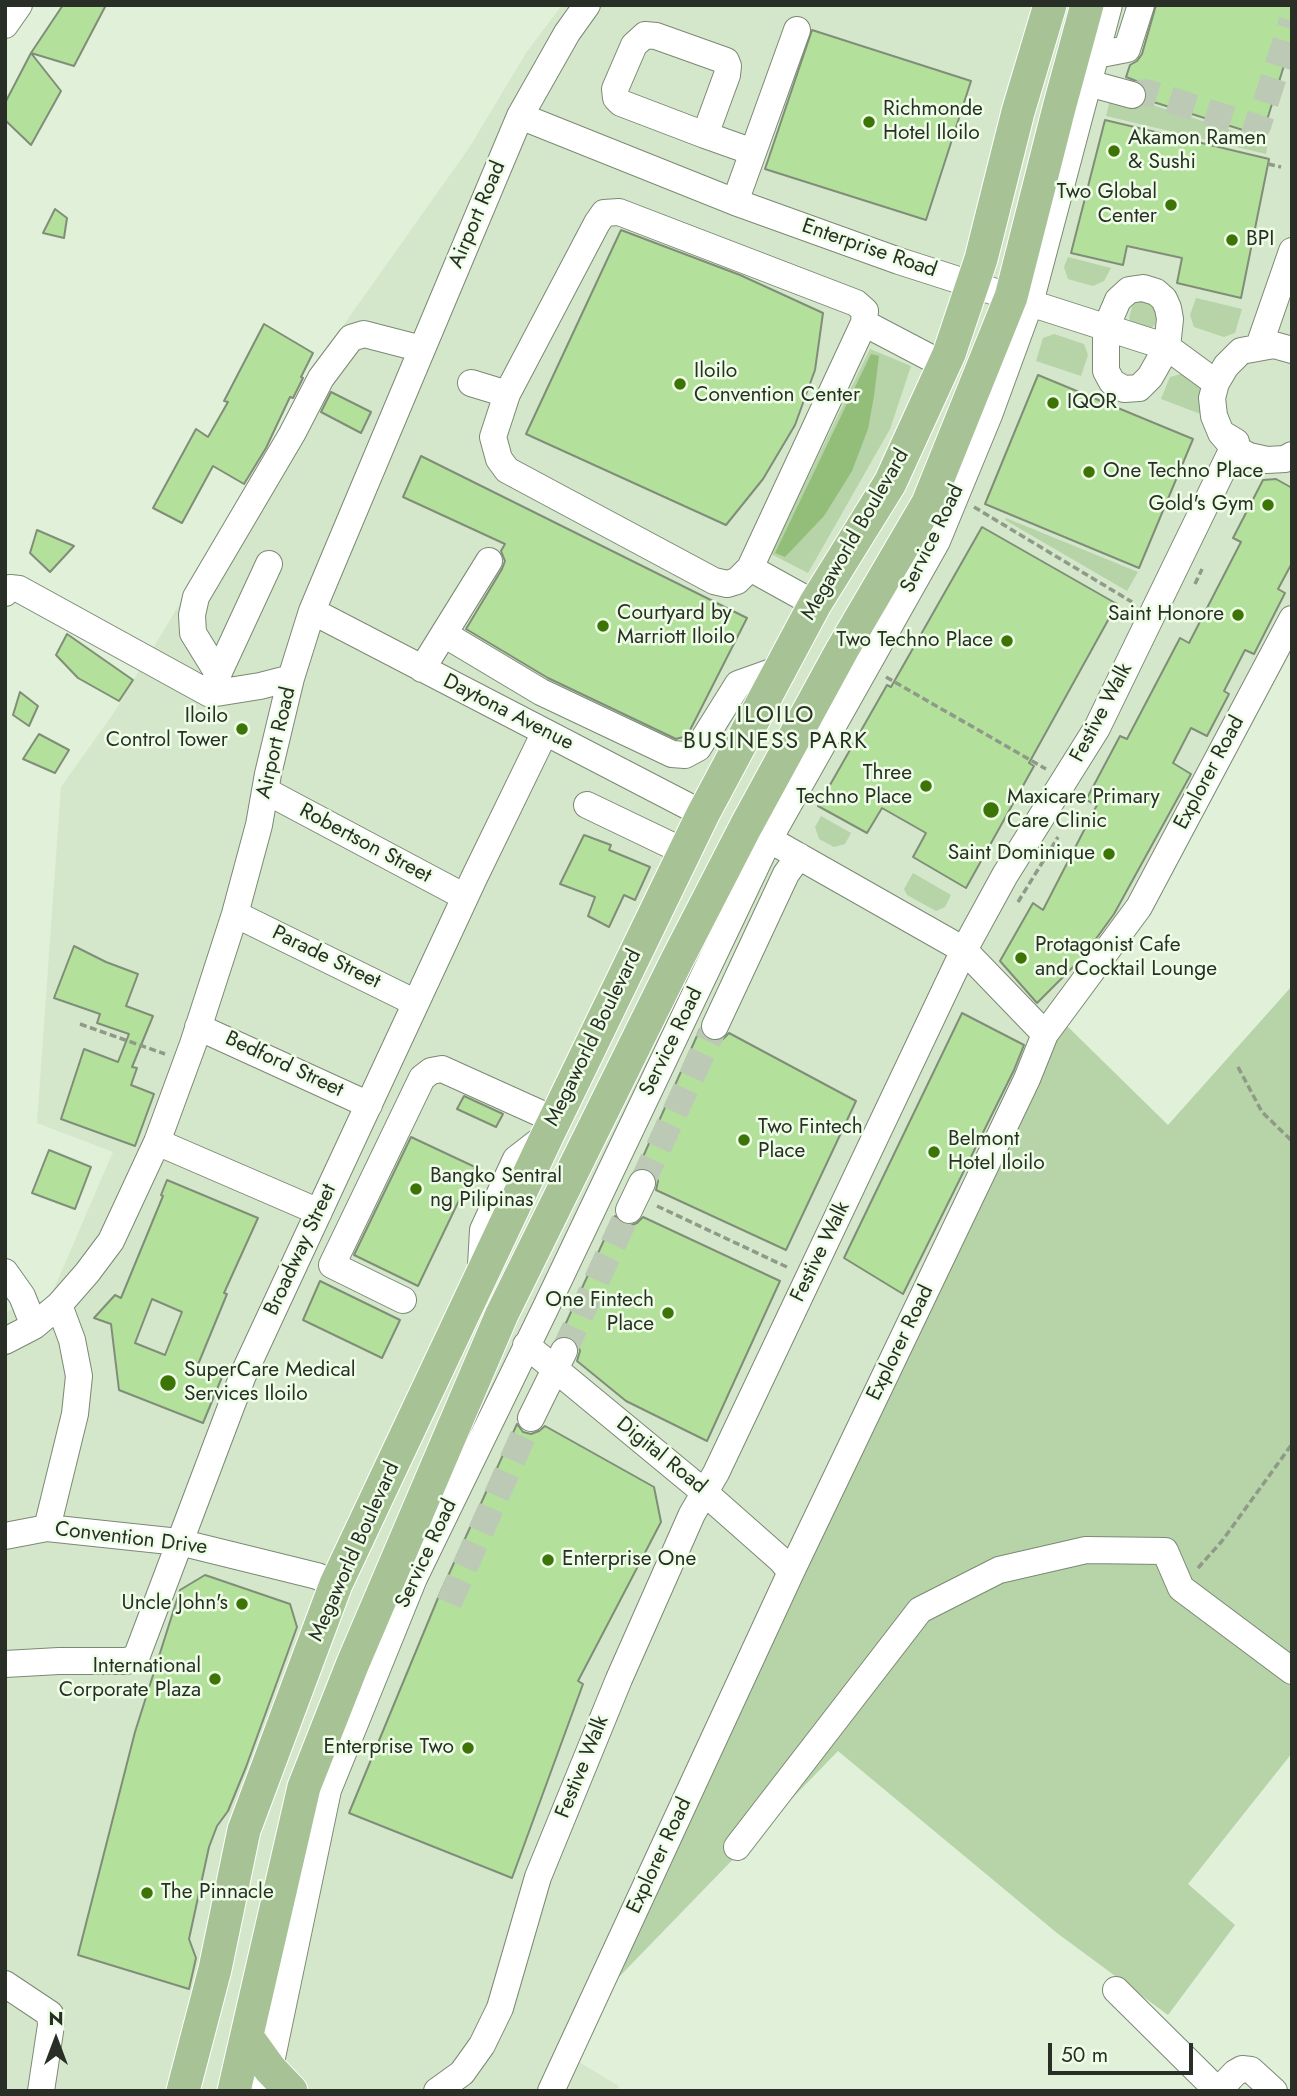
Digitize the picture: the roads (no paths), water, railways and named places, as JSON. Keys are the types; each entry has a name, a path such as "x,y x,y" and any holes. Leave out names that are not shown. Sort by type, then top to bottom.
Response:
{"main road":[{"name":"Megaworld Boulevard","path":"183,2091 244,1830 337,1584 685,852 816,604 890,483 947,360 974,284 1018,112 1050,5"},
{"name":"Megaworld Boulevard","path":"234,2091 304,1787 363,1638 502,1314 676,962 757,832 842,650 928,503 984,368 1020,300 1035,198 1087,5"},
{"path":"999,190 1000,204 1012,216 1020,216 1035,198"},
{"path":"947,360 957,347 974,346 984,358 984,368"},
{"path":"217,1953 225,1972 239,1979 257,1970 266,1959"},
{"path":"247,2037 275,2083"}],"street":[{"path":"5,24 19,5"},
{"name":"Airport Road","path":"5,1341 34,1326 59,1305 111,1241 157,1142 187,1062 235,914 253,851 291,678 312,611 520,116 561,42 587,5"},
{"name":"Service Road","path":"275,2083 329,1786 414,1578 526,1345 757,832 937,541 989,415 1020,300 1092,69 1109,5"},
{"path":"1092,69 1126,49 1141,5"},
{"path":"735,202 797,30"},
{"path":"705,135 727,75 726,61 656,36 645,35 635,45 615,89 616,98 621,103 705,135 753,152"},
{"path":"1092,69 1128,86"},
{"name":"Enterprise Road","path":"520,116 735,202 899,261 1167,347 1216,383"},
{"path":"619,212 856,303 865,311 864,323 750,568 737,581 714,581 508,470 499,459 494,437 507,394 604,213 619,212"},
{"path":"1259,346 1292,251"},
{"path":"1143,288 1156,292 1164,299 1170,319 1167,347 1150,377 1139,388 1124,389 1112,383 1106,371 1106,328 1118,300 1129,290 1143,288"},
{"path":"864,323 947,360"},
{"path":"214,683 194,633 192,615 196,597 292,434 321,378 351,338 364,334 422,349"},
{"path":"1290,458 1267,460 1249,456 1233,447 1221,433 1214,416 1212,398 1216,383 1226,366 1241,351 1274,345 1292,349"},
{"path":"471,383 507,394"},
{"name":"Festive Walk","path":"437,2091 462,2073 482,2045 499,2008 538,1877 692,1514 716,1473 964,950 1005,875 1097,728 1236,442 1221,433"},
{"path":"422,669 489,561"},
{"path":"214,683 269,565"},
{"path":"750,568 816,604"},
{"path":"5,593 10,588 19,589 214,683 260,686 291,678"},
{"name":"Daytona Avenue","path":"312,611 704,814"},
{"name":"Explorer Road","path":"551,2091 791,1572 1027,1079 1045,1034 1139,906 1292,619"},
{"path":"444,635 541,692 672,754 685,755 698,748 738,684 783,668"},
{"name":"Broadway Street","path":"5,1664 127,1661 136,1658 243,1375 465,897 545,732"},
{"name":"Robertson Street","path":"266,791 465,897"},
{"path":"587,804 685,852"},
{"path":"757,832 964,950 1045,1034"},
{"path":"715,1026 786,874 799,856"},
{"name":"Parade Street","path":"235,914 416,1003"},
{"name":"Bedford Street","path":"198,1027 369,1105"},
{"path":"332,1265 422,1079 431,1071 442,1069 552,1127"},
{"path":"157,1142 319,1212"},
{"path":"301,1251 402,1300"},
{"path":"5,1272 22,1296 34,1326"},
{"path":"47,1528 75,1414 79,1376 72,1339 59,1305"},
{"name":"Digital Road","path":"526,1345 559,1360 781,1560 791,1572"},
{"path":"531,1418 559,1360"},
{"name":"Convention Drive","path":"5,1535 47,1528 198,1544 317,1576 337,1584"},
{"path":"737,1847 920,1610 999,1570 1086,1550 1164,1550 1181,1588 1292,1671"},
{"path":"5,1984 50,2014 51,2025 41,2091"},
{"path":"1116,1990 1218,2091 1242,2069 1251,2070 1274,2091"}],"tunnel":[{"path":"1132,95 1146,92 1258,126 1292,21"},
{"path":"642,1183 715,1026"},
{"path":"564,1351 629,1210"},
{"path":"449,1603 531,1418"}],"place":[{"name":"Richmonde Hotel Iloilo","path":"869,122"},
{"name":"Akamon Ramen & Sushi","path":"1114,151"},
{"name":"Two Global Center","path":"1171,205"},
{"name":"BPI","path":"1232,240"},
{"name":"Iloilo Convention Center","path":"680,384"},
{"name":"IQOR","path":"1053,403"},
{"name":"One Techno Place","path":"1089,472"},
{"name":"Gold's Gym","path":"1268,505"},
{"name":"Saint Honore","path":"1238,615"},
{"name":"Courtyard by Marriott Iloilo","path":"603,626"},
{"name":"Two Techno Place","path":"1007,641"},
{"name":"Iloilo Control Tower","path":"242,729"},
{"name":"Three Techno Place","path":"926,786"},
{"name":"Maxicare Primary Care Clinic","path":"991,810"},
{"name":"Saint Dominique","path":"1109,854"},
{"name":"Protagonist Cafe and Cocktail Lounge","path":"1021,958"},
{"name":"Two Fintech Place","path":"744,1140"},
{"name":"Belmont Hotel Iloilo","path":"934,1152"},
{"name":"Bangko Sentral ng Pilipinas","path":"416,1189"},
{"name":"One Fintech Place","path":"668,1313"},
{"name":"SuperCare Medical Services Iloilo","path":"168,1383"},
{"name":"Enterprise One","path":"548,1560"},
{"name":"Uncle John's","path":"242,1604"},
{"name":"International Corporate Plaza","path":"215,1679"},
{"name":"Enterprise Two","path":"468,1748"},
{"name":"The Pinnacle","path":"147,1893"}],"district":[{"name":"ILOILO BUSINESS PARK","path":"776,729"}]}
